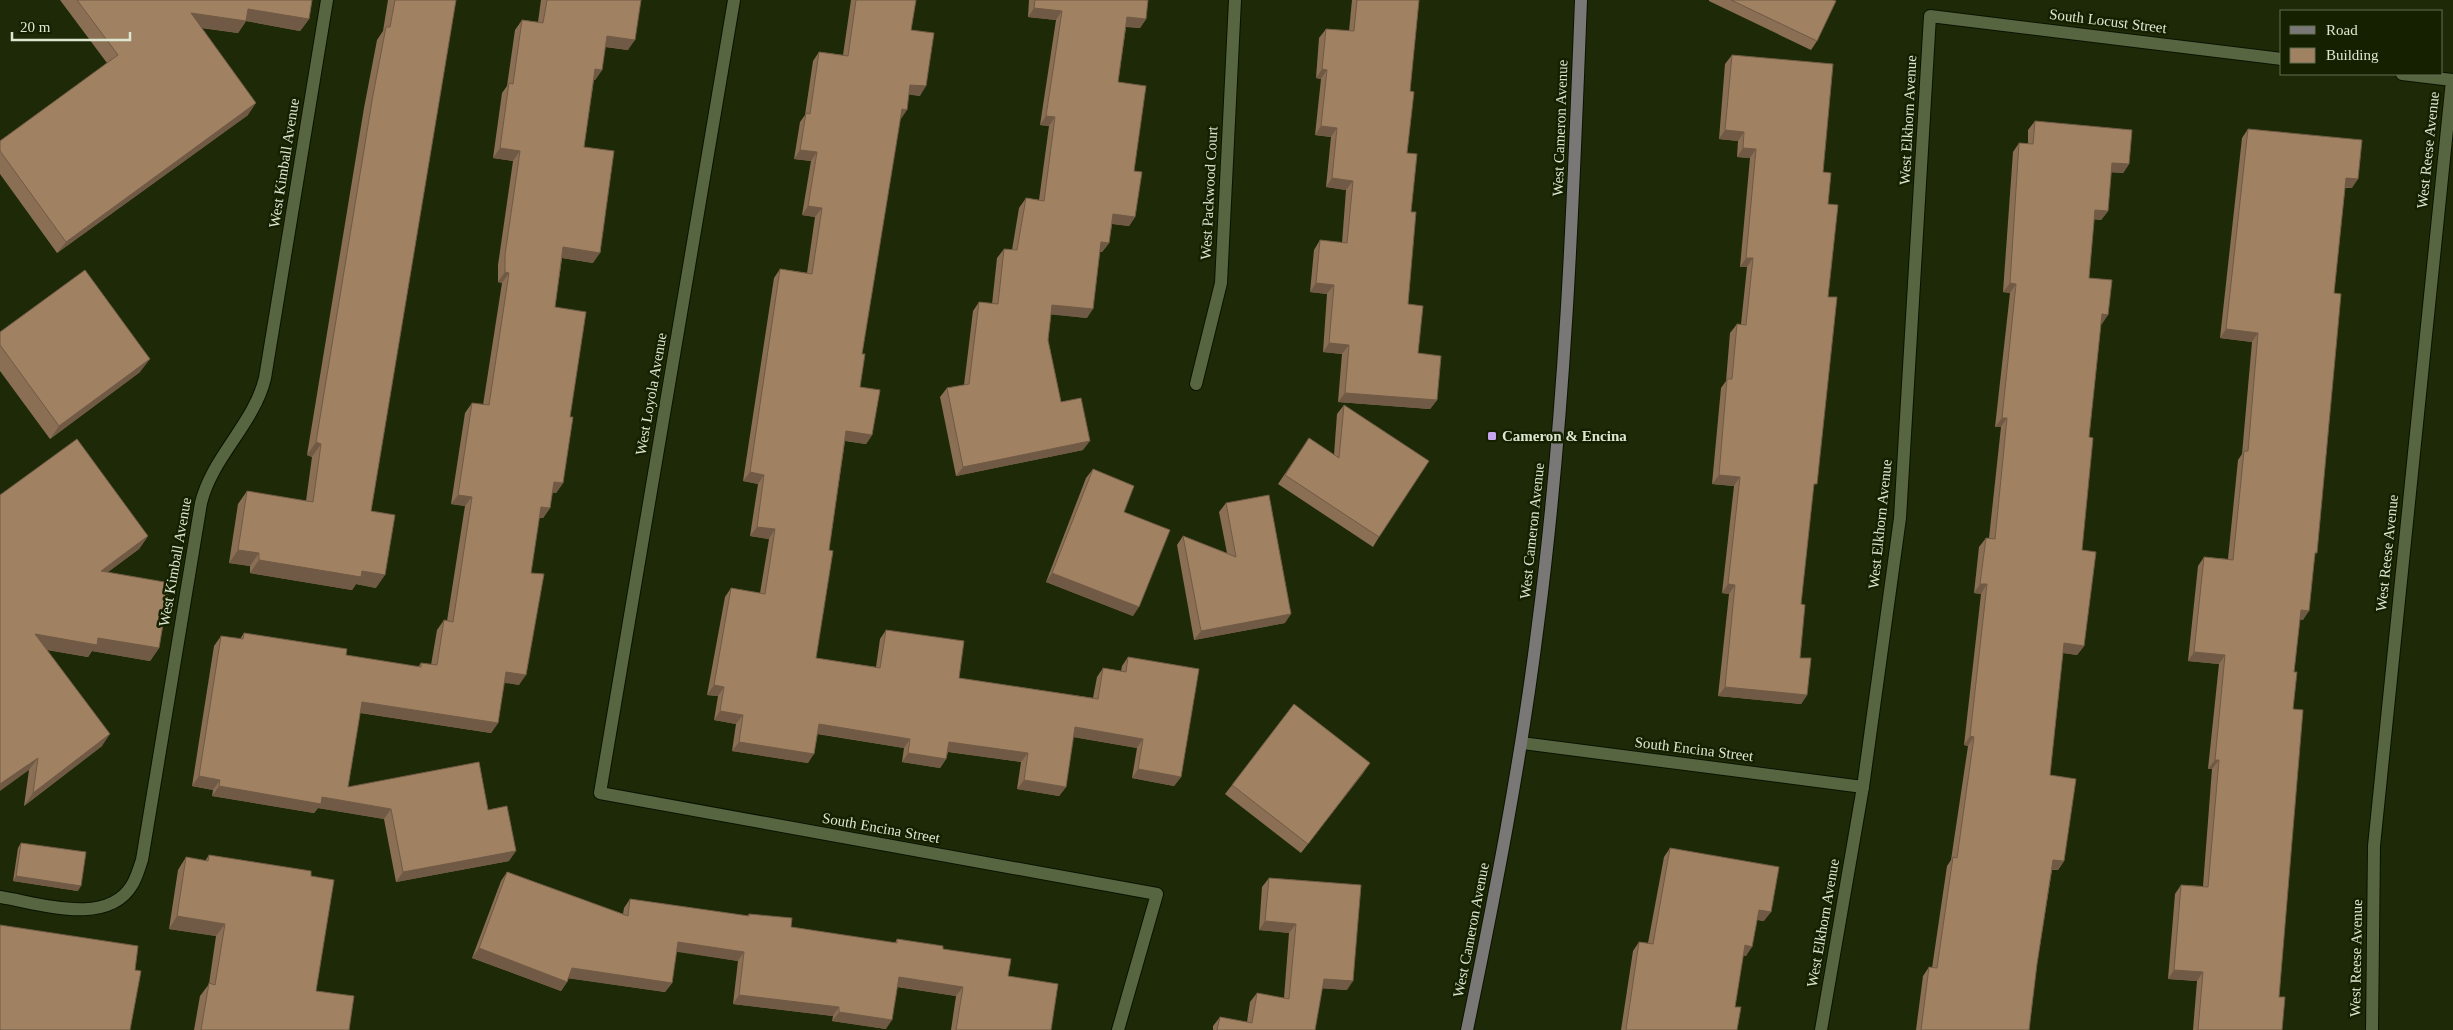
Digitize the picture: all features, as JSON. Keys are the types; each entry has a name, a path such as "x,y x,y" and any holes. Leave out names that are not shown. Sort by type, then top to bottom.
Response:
{"street":[{"name":"West Kimball Avenue","path":"0,897 80,910 100,909 116,902 132,886 142,860 200,503 208,484 258,400 265,378 328,0"},
{"name":"West Loyola Avenue","path":"600,793 734,0"},
{"name":"West Packwood Court","path":"1196,384 1221,283 1235,0"},
{"name":"West Cameron Avenue","path":"1467,1030 1506,839 1539,623 1560,414 1574,171 1581,0"},
{"name":"South Locust Street","path":"1930,16 2280,59"},
{"name":"West Elkhorn Avenue","path":"1821,1030 1863,786 1900,518 1930,16"},
{"name":"West Reese Avenue","path":"2372,1030 2374,846 2452,80 2410,75"},
{"name":"South Encina Street","path":"1522,743 1863,786"},
{"name":"South Encina Street","path":"600,793 1157,894 1118,1030"}],"building":[{"path":"77,0 312,0 309,19 248,9 246,21 191,13 256,103 66,242 0,151 0,141 118,55"},
{"path":"395,0 456,0 371,511 395,515 385,575 362,571 361,577 259,560 259,553 238,550 247,491 313,502 321,444 316,442 373,95 386,27 390,27"},
{"path":"547,0 641,0 635,40 607,36 602,70 595,69 584,147 614,151 600,253 563,247 555,307 586,312 570,417 573,417 563,483 554,482 550,508 541,507 531,573 544,574 526,675 506,672 498,723 362,702 348,787 479,762 488,810 507,806 516,851 403,872 391,809 322,797 321,804 219,786 220,780 199,776 221,636 243,639 244,633 347,649 346,655 421,667 421,663 437,665 444,620 453,622 472,497 458,495 472,403 489,405 509,273 505,272 505,255 520,151 500,148 509,83 513,84 522,20 543,23"},
{"path":"856,0 916,0 911,30 934,33 926,86 910,85 907,110 902,109 862,354 865,354 860,387 880,390 872,435 846,431 829,550 833,551 816,658 880,668 886,630 964,641 959,678 1098,699 1103,668 1126,672 1128,657 1199,669 1181,777 1138,769 1143,739 1075,727 1066,787 1024,780 1028,753 949,742 946,759 908,753 910,739 819,724 814,754 739,742 743,715 720,711 724,687 714,685 731,588 765,594 775,529 757,527 764,475 750,472 780,269 812,274 822,208 808,206 817,152 800,150 806,113 810,114 819,52 848,56"},
{"path":"1035,0 1148,0 1146,19 1127,17 1118,82 1146,86 1134,171 1142,172 1135,217 1113,214 1109,243 1101,242 1093,309 1052,305 1048,340 1061,402 1081,398 1090,441 963,467 947,388 969,384 979,302 998,304 1004,249 1017,250 1026,198 1044,201 1055,117 1046,116 1062,11 1034,8"},
{"path":"1357,0 1419,0 1410,91 1414,92 1407,153 1417,154 1411,212 1416,212 1408,304 1423,306 1418,353 1441,356 1437,400 1345,393 1349,345 1329,343 1334,285 1316,283 1320,240 1347,243 1353,181 1332,178 1337,128 1321,126 1327,70 1322,69 1326,29 1354,31"},
{"path":"1731,0 1833,0 1836,1 1817,41"},
{"path":"1732,55 1833,64 1823,172 1831,173 1828,204 1838,205 1828,297 1837,297 1817,484 1814,484 1801,604 1805,605 1800,658 1811,658 1807,695 1725,687 1735,585 1728,584 1740,477 1719,475 1727,379 1732,379 1737,324 1746,325 1753,258 1746,258 1756,149 1743,148 1744,132 1725,130"},
{"path":"2035,121 2132,130 2129,164 2112,163 2108,211 2095,210 2089,278 2112,280 2108,315 2102,314 2089,437 2093,438 2082,550 2096,552 2084,646 2064,643 2050,775 2076,779 2064,861 2053,860 2029,1030 1921,1030 1929,967 1937,968 1953,857 1957,858 1974,737 1970,736 1987,584 1980,584 1986,538 1995,539 2007,418 2002,418 2016,284 2010,283 2019,143 2033,144"},
{"path":"2248,129 2362,140 2358,179 2346,178 2334,293 2341,294 2317,553 2315,553 2309,611 2301,610 2294,672 2297,672 2293,709 2303,710 2279,997 2285,997 2282,1030 2198,1030 2203,972 2174,970 2181,885 2208,887 2219,760 2215,760 2225,655 2194,652 2204,557 2233,560 2244,451 2248,451 2258,333 2226,329"},
{"path":"85,270 150,359 59,426 0,345 0,332"},
{"path":"1344,405 1429,461 1379,537 1285,475 1309,438 1339,458"},
{"path":"77,439 148,536 101,571 170,583 159,648 98,638 97,645 35,634 110,734 33,793 38,758 0,784 0,495"},
{"path":"1093,469 1134,486 1124,512 1170,530 1139,607 1052,573"},
{"path":"1269,495 1291,614 1201,631 1183,536 1236,557 1226,503"},
{"path":"1294,704 1370,763 1308,844 1232,785"},
{"path":"21,843 86,852 81,886 16,876"},
{"path":"1670,848 1779,867 1771,912 1759,910 1752,947 1745,945 1735,1007 1741,1007 1737,1030 1626,1030 1639,942 1653,944"},
{"path":"209,855 311,871 311,876 334,880 316,991 354,996 349,1030 201,1030 209,983 215,985 225,924 177,916 186,857 208,861"},
{"path":"507,872 628,916 630,899 749,916 749,914 792,918 791,927 897,943 897,939 943,946 943,949 1011,959 1008,976 1058,984 1051,1030 956,1030 963,987 899,977 892,1020 839,1012 839,1007 739,995 744,952 678,942 672,983 572,968 567,982 479,948"},
{"path":"1269,878 1361,885 1353,981 1324,979 1315,1030 1217,1030 1220,1017 1252,1023 1257,993 1289,999 1296,924 1265,921"},
{"path":"0,925 138,946 135,970 141,971 130,1030 0,1030"}],"place":[{"name":"Cameron & Encina","path":"1492,436"}]}
